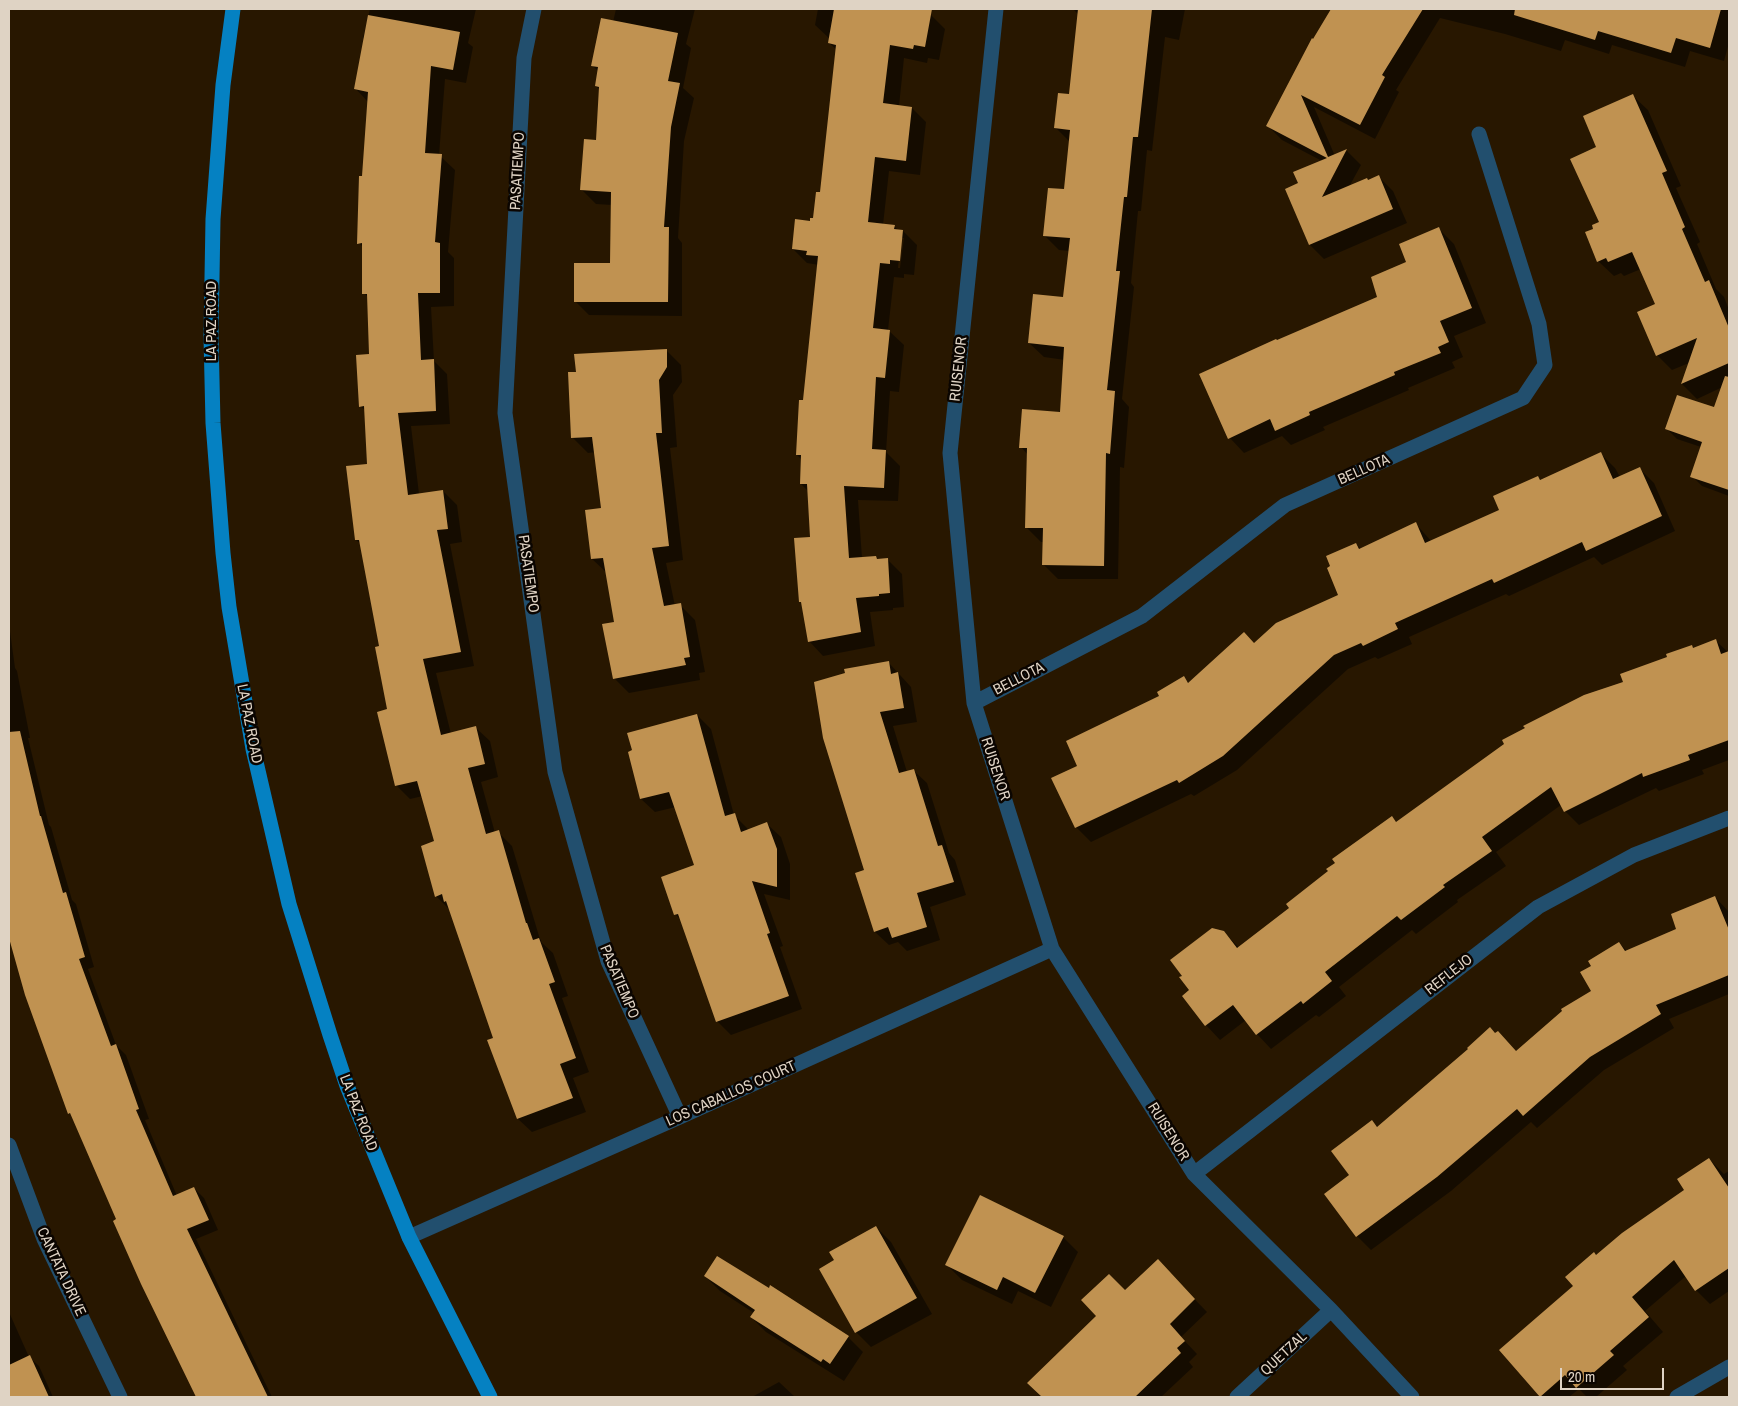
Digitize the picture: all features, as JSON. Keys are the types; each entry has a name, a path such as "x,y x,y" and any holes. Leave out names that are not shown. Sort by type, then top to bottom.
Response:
{"main road":[{"name":"LA PAZ ROAD","path":"233,9 223,85 213,219 211,336 213,423 217,489 229,607 253,750 289,904 347,1086 409,1237 490,1397"}],"street":[{"name":"PASATIEMPO","path":"534,9 524,58 505,413 555,772 608,961 680,1117"},
{"name":"RUISENOR","path":"996,9 950,452 974,703 1052,948 1194,1174 1330,1310 1412,1397"},
{"name":"BELLOTA","path":"974,703 1142,616 1285,505 1523,398 1545,365 1539,324 1479,134"},
{"name":"REFLEJO","path":"1194,1174 1538,907 1634,855 1729,818"},
{"name":"LOS CABALLOS COURT","path":"409,1237 680,1117 1052,948"},
{"name":"CANTATA DRIVE","path":"9,1145 44,1239 120,1397"},
{"name":"QUETZAL","path":"1237,1397 1330,1310"},
{"path":"1677,1397 1729,1367"}],"building":[{"path":"834,9 932,9 925,47 914,45 913,49 890,45 883,103 912,107 906,161 875,157 868,222 895,225 894,229 903,230 900,261 890,260 890,264 880,263 873,328 890,330 885,378 876,377 872,449 886,450 884,488 844,486 849,558 876,556 877,559 888,558 890,593 856,598 861,632 808,642 801,602 799,602 794,538 810,537 807,484 800,484 801,455 796,455 799,400 803,400 818,256 806,255 807,251 792,249 795,219 810,221 810,218 813,218 816,192 820,192 836,45 828,43"},
{"path":"1078,9 1152,9 1138,137 1133,137 1127,197 1124,197 1116,271 1120,271 1107,390 1115,391 1110,454 1106,453 1104,566 1042,565 1043,528 1025,528 1027,448 1019,448 1022,409 1060,412 1064,347 1028,343 1033,294 1063,297 1070,238 1043,236 1048,188 1064,189 1070,130 1054,128 1058,93 1069,94"},
{"path":"1331,9 1423,9 1382,75 1385,77 1360,125 1301,95 1328,157 1347,149 1322,197 1367,178 1368,180 1379,175 1393,209 1309,245 1285,189 1298,183 1293,172 1327,158 1266,126 1312,38"},
{"path":"1515,9 1721,9 1710,48 1676,38 1671,53 1598,31 1595,40 1514,15"},
{"path":"368,15 460,32 453,70 431,66 425,153 442,154 435,242 440,243 440,293 418,293 421,360 434,359 436,411 398,413 408,495 443,490 448,529 437,530 461,652 423,659 441,735 476,726 485,764 468,768 486,834 499,830 526,923 533,940 539,938 555,982 549,984 576,1058 560,1064 573,1098 517,1119 487,1040 493,1038 446,901 444,902 442,894 435,897 421,846 434,841 417,781 395,786 377,712 387,709 375,647 379,646 359,540 355,540 346,466 367,464 364,406 359,407 356,355 369,354 367,294 362,294 362,243 357,244 359,176 362,176 368,92 354,89"},
{"path":"601,18 678,33 668,81 680,83 671,127 664,227 669,227 668,302 574,302 574,263 610,263 611,192 580,190 584,139 596,140 599,87 595,86 598,67 591,66"},
{"path":"1633,94 1667,171 1662,173 1685,227 1682,229 1705,282 1709,280 1729,328 1729,363 1681,384 1697,338 1656,356 1637,312 1655,304 1632,252 1608,262 1606,258 1597,262 1585,232 1593,229 1592,225 1599,222 1570,159 1596,147 1583,116"},
{"path":"1439,227 1472,308 1440,321 1449,342 1438,347 1441,353 1394,372 1395,375 1309,412 1310,415 1275,431 1270,419 1228,439 1199,374 1276,339 1377,297 1371,277 1406,262 1399,244"},
{"path":"667,349 667,367 659,380 662,433 656,433 669,546 652,548 664,606 681,603 690,657 684,658 686,665 613,679 602,624 614,622 603,558 591,559 585,510 601,508 592,437 571,438 568,372 576,372 574,354"},
{"path":"1725,376 1729,377 1729,490 1690,477 1702,442 1665,429 1677,395 1714,407"},
{"path":"1601,452 1613,479 1640,467 1662,516 1586,551 1582,542 1494,583 1492,579 1395,623 1398,629 1363,646 1361,643 1334,655 1223,756 1179,783 1177,780 1075,828 1051,778 1077,766 1066,741 1159,696 1157,692 1184,676 1188,683 1244,632 1254,643 1276,623 1338,595 1327,568 1330,566 1326,556 1356,543 1359,549 1416,522 1425,543 1499,510 1493,496 1538,476 1540,480"},
{"path":"1716,639 1721,654 1729,651 1729,740 1688,755 1690,760 1643,777 1642,773 1564,812 1551,787 1482,837 1492,851 1443,885 1445,887 1401,920 1397,916 1325,972 1332,981 1303,1004 1301,1001 1256,1035 1233,1005 1205,1026 1182,996 1189,990 1179,977 1182,976 1170,960 1212,928 1224,931 1237,948 1289,908 1286,904 1328,871 1326,869 1335,863 1332,859 1392,816 1396,822 1504,744 1502,740 1525,728 1523,726 1584,695 1623,682 1620,674 1667,657 1666,654 1692,645 1693,648"},
{"path":"889,661 891,674 898,672 904,708 880,712 899,773 914,769 938,846 942,845 954,882 917,893 927,927 892,938 888,927 874,932 855,873 864,870 823,738 814,682 845,673 844,669"},
{"path":"697,714 725,816 735,813 741,832 767,822 777,849 777,887 752,881 770,933 767,934 789,996 716,1022 678,914 674,915 661,877 694,865 669,792 640,799 628,752 632,750 627,733"},
{"path":"20,731 40,816 63,893 66,892 85,957 79,959 111,1046 116,1044 139,1109 136,1110 173,1196 194,1187 209,1220 187,1229 268,1397 196,1397 141,1284 113,1221 116,1219 70,1113 68,1114 25,995 9,938 9,732"},
{"path":"1715,896 1729,930 1729,975 1656,1005 1661,1014 1590,1057 1523,1116 1517,1109 1437,1177 1356,1237 1324,1194 1349,1175 1331,1151 1372,1120 1377,1127 1468,1049 1490,1027 1495,1033 1498,1031 1516,1051 1562,1011 1561,1009 1591,991 1580,972 1591,966 1588,961 1619,942 1625,951 1676,929 1671,914"},
{"path":"1709,1158 1729,1188 1729,1268 1695,1291 1674,1260 1632,1297 1649,1317 1610,1351 1614,1355 1576,1388 1565,1375 1540,1397 1499,1350 1573,1286 1565,1277 1594,1252 1596,1255 1622,1233 1684,1190 1677,1179"},
{"path":"980,1195 1064,1236 1035,1293 1003,1277 997,1290 945,1265"},
{"path":"876,1226 917,1298 855,1333 819,1269 834,1260 829,1252"},
{"path":"717,1256 769,1288 770,1285 849,1336 830,1364 823,1359 821,1362 750,1317 755,1310 704,1276"},
{"path":"1158,1259 1195,1299 1170,1324 1185,1341 1177,1348 1181,1353 1135,1397 1042,1397 1027,1383 1096,1316 1081,1300 1109,1274 1125,1290"},
{"path":"30,1355 49,1397 9,1397 9,1365"}]}
